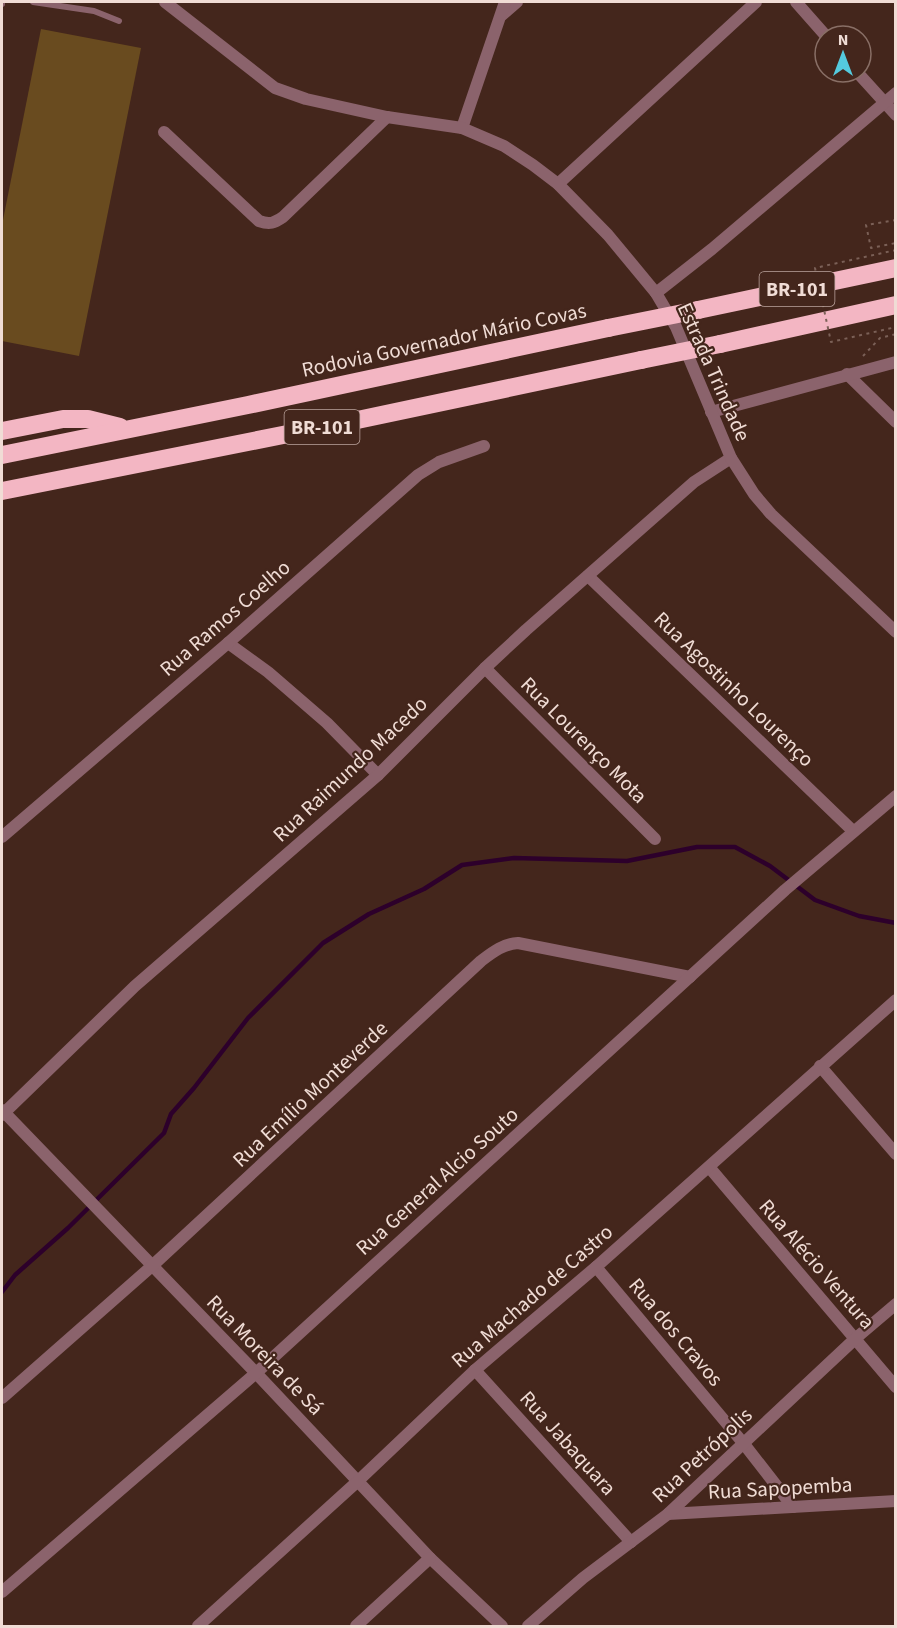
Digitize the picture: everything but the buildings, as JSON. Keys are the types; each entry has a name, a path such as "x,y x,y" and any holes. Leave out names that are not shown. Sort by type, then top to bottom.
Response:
{"highway":[{"name":"Rodovia Governador Mário Covas","path":"2,455 260,403 896,268"},
{"name":"BR-101","path":"2,491 348,422 896,305"},
{"path":"2,431 63,419 88,419 124,429"}],"street":[{"name":"Estrada Trindade","path":"165,2 275,88 306,99 387,117 462,128 504,146 558,184 608,235 656,293 676,327 731,458 754,494 771,514 896,632"},
{"path":"462,128 505,2"},
{"path":"501,15 517,2"},
{"path":"558,184 756,2"},
{"path":"796,2 815,24"},
{"path":"867,84 896,115"},
{"path":"656,293 712,249 896,93"},
{"path":"164,132 259,221 268,224 275,223 284,217 387,117"},
{"path":"711,412 896,362"},
{"path":"847,374 896,422"},
{"name":"Rua Ramos Coelho","path":"2,837 228,643 418,475 440,462 484,446"},
{"name":"Rua Raimundo Macedo","path":"2,1113 135,986 378,775 485,668 694,482 731,458"},
{"name":"Rua Agostinho Lourenço","path":"588,576 853,831"},
{"path":"228,643 268,672 327,723 378,775"},
{"name":"Rua Lourenço Mota","path":"485,668 655,839"},
{"name":"Rua General Alcio Souto","path":"2,1592 256,1373 799,877 896,796"},
{"name":"Rua Emílio Monteverde","path":"2,1398 152,1266 481,961 497,949 518,943 690,976"},
{"name":"Rua Machado de Castro","path":"198,1626 358,1481 475,1370 596,1267 896,1000"},
{"path":"820,1066 896,1154"},
{"name":"Rua Moreira de Sá","path":"2,1113 108,1219 430,1558 502,1626"},
{"name":"Rua Alécio Ventura","path":"709,1167 896,1387"},
{"name":"Rua dos Cravos","path":"596,1267 744,1444 793,1508"},
{"name":"Rua Petrópolis","path":"528,1626 583,1578 668,1514 856,1338 896,1305"},
{"name":"Rua Jabaquara","path":"475,1370 631,1542"},
{"name":"Rua Sapopemba","path":"668,1514 896,1501"},
{"path":"356,1626 430,1558"}],"lane":[{"path":"33,2 94,11 119,21"}],"path":[{"path":"896,220 866,225 871,248 896,243"},
{"path":"896,250 815,268 831,342 896,327"},
{"path":"847,374 880,338 896,334"}],"waterway":[{"path":"2,1292 15,1275 68,1228 164,1133 171,1114 248,1018 323,943 369,914 424,889 462,865 514,858 627,861 697,847 735,847 770,866 815,900 859,916 896,923"}]}
